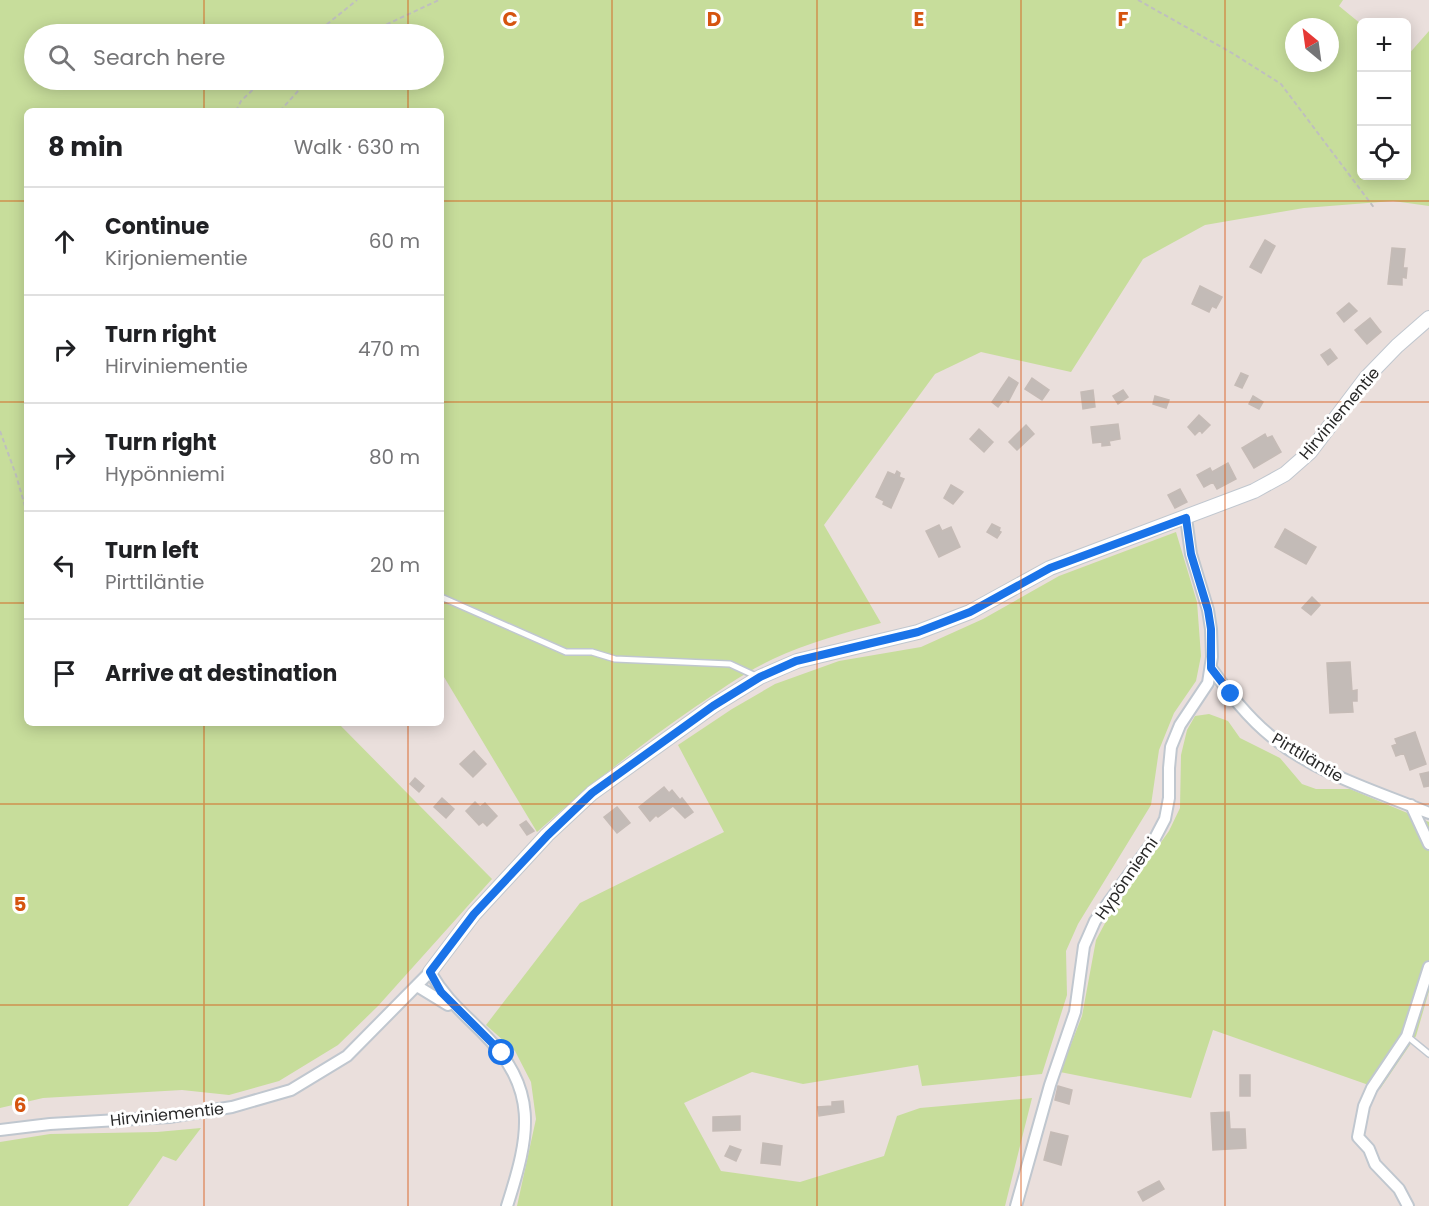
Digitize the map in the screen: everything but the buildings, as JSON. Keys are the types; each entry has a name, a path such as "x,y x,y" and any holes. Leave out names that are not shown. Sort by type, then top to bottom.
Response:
{"street":[{"name":"Hirviniementie","path":"0,1130 50,1124 169,1117 232,1107 291,1090 347,1056 430,972 474,914 548,835 592,793 713,706 760,677 796,661 918,632 970,612 1050,568 1254,491 1285,474 1310,452 1366,378 1396,346 1429,318"},
{"name":"Hypönniemi","path":"1016,1206 1050,1085 1075,1012 1084,946 1095,921 1154,840 1165,819 1169,798 1168,768 1171,747 1180,725 1208,683 1211,668 1211,629 1208,610 1191,554 1186,518"},
{"name":"Pirttiläntie","path":"1211,668 1250,717 1283,745 1353,783 1429,813"},
{"path":"1411,805 1429,844"},
{"path":"1408,1206 1399,1189 1375,1164 1369,1149 1358,1137 1364,1106 1372,1088 1407,1036 1429,967"},
{"path":"430,972 441,992 502,1053 519,1081 526,1114 523,1147 508,1206"},
{"path":"417,986 459,1011"}],"lane":[{"path":"444,598 566,652 592,652 615,659 730,664 760,677"},
{"path":"1407,1036 1429,1054"}],"path":[{"path":"327,24 357,0"},
{"path":"387,24 439,0"},
{"path":"1138,0 1232,53 1281,84 1375,209"},
{"path":"238,108 253,90"},
{"path":"283,108 299,90"},
{"path":"0,431 24,503"}],"green space":[{"path":"0,0 1343,0 1339,6 1357,21 1357,180 1411,180 1411,51 1429,31 1429,206 1393,201 1304,208 1205,225 1143,259 1071,372 981,352 935,374 824,525 881,623 799,648 743,675 634,751 537,832 444,677 444,108 24,108 24,726 341,726 492,879 378,1006 338,1045 279,1081 229,1095 182,1090 43,1098 0,1108"},
{"path":"1176,532 1197,602 1201,656 1196,681 1174,713 1159,750 1151,805 1078,924 1066,951 1067,995 1042,1074 922,1086 918,1065 803,1084 752,1072 684,1103 721,1171 800,1182 884,1156 897,1116 920,1108 1032,1098 1005,1206 517,1206 536,1119 531,1082 515,1051 486,1025 580,903 724,832 678,745 775,684 839,661 921,647 983,619 1059,576"},
{"path":"1209,714 1228,721 1240,738 1280,758 1302,784 1316,789 1350,789 1429,822 1429,991 1416,1036 1380,1089 1213,1030 1191,1098 1060,1072 1082,1016 1096,940 1111,912 1169,831 1180,808 1181,755 1187,730 1195,716"},
{"path":"201,1128 176,1161 163,1156 128,1206 0,1206 0,1142 50,1134 157,1132"}],"route":[{"path":"502,1053 441,992 430,972 474,914 548,835 592,793 713,706 760,677 796,661 918,632 970,612 1050,568 1186,518 1191,554 1208,610 1211,629 1211,668 1231,694"}]}
